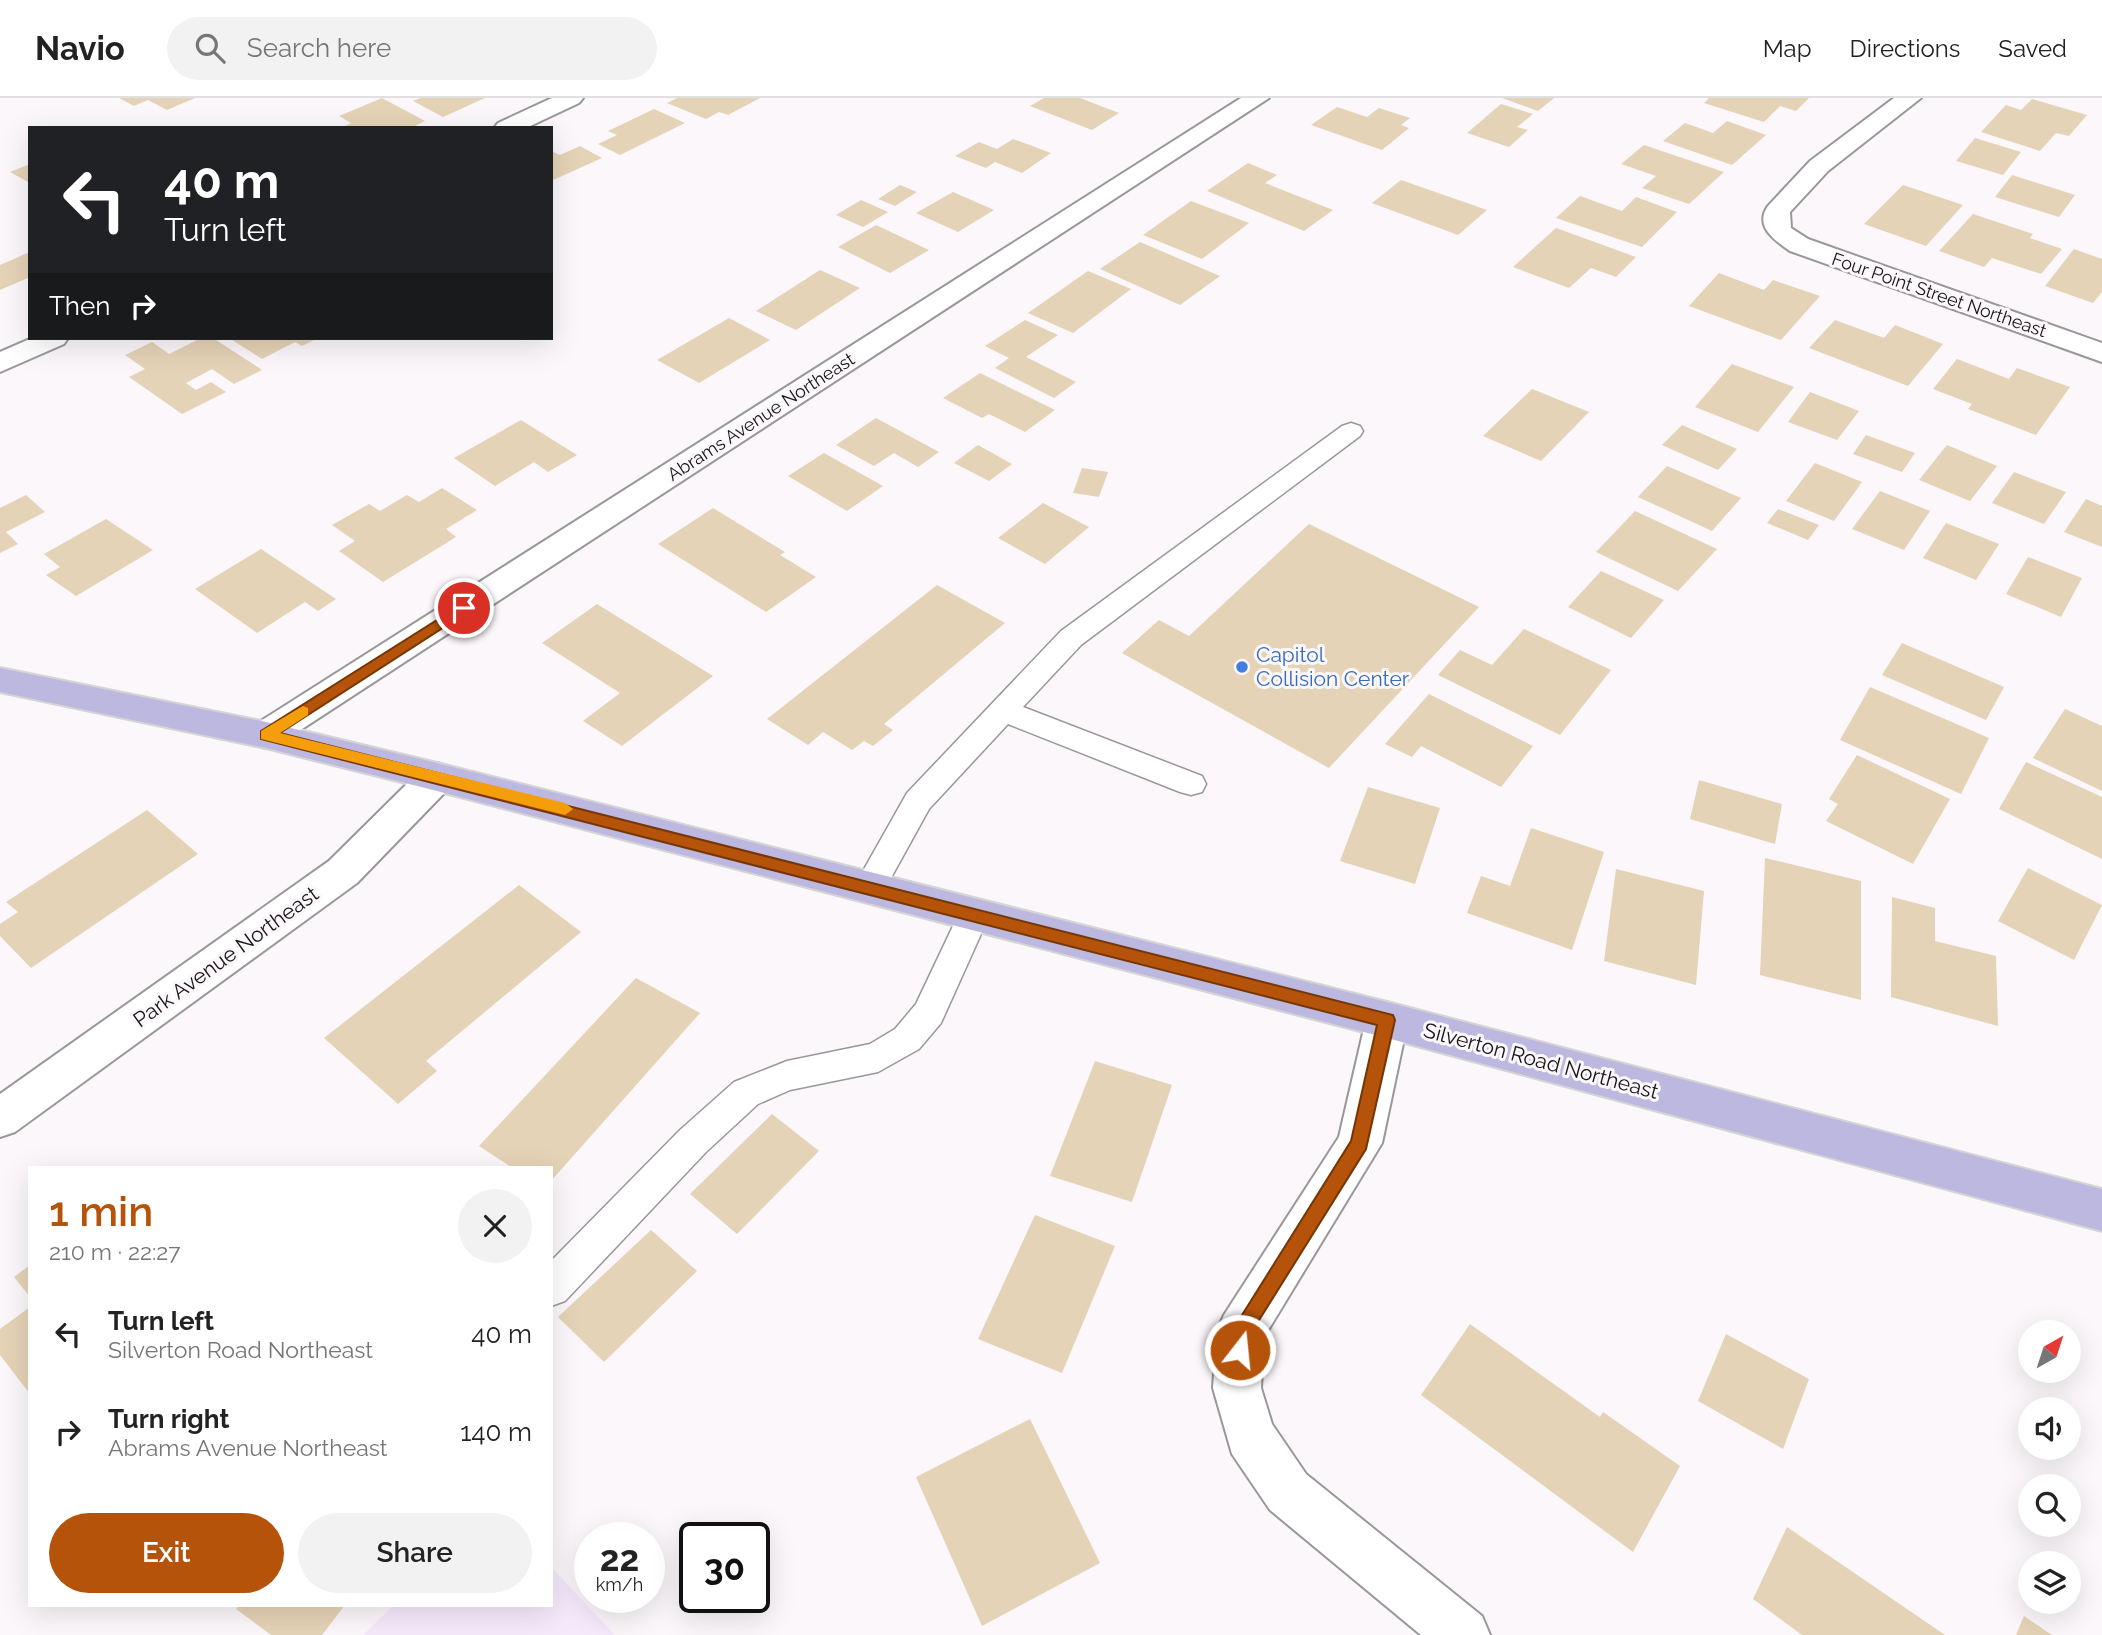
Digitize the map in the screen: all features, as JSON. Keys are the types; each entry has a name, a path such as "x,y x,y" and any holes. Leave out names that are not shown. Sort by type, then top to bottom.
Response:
{"main road":[{"name":"Silverton Road Northeast","path":"0,680 266,735 437,777 1387,1020 2102,1210"}],"street":[{"path":"510,126 571,98"},
{"name":"Abrams Avenue Northeast","path":"266,735 1257,98"},
{"name":"Four Point Street Northeast","path":"1909,98 1819,166 1777,211 1778,231 1799,245 2102,353"},
{"path":"0,363 50,340"},
{"name":"Park Avenue Northeast","path":"0,1118 344,872 437,777"},
{"path":"1387,1020 1360,1143 1241,1331 1237,1388 1250,1436 1288,1492 1463,1635"}],"lane":[{"path":"870,887 918,801 1070,638 1350,431"},
{"path":"1002,710 1191,784"},
{"path":"553,1286 693,1141 746,1093 787,1076 878,1057 907,1040 929,1013 974,914"}],"shaded area":[{"path":"553,1569 574,1591 574,1613 594,1613 615,1635 363,1635 392,1607 553,1607"}],"building":[{"path":"119,98 195,98 167,110 148,100 134,106"},
{"path":"382,98 425,121 415,126 345,126 351,123 339,116"},
{"path":"421,98 485,98 443,117 413,101"},
{"path":"677,98 760,98 728,115 719,112 706,119 667,103"},
{"path":"1044,98 1080,98 1119,113 1092,130 1030,106"},
{"path":"1502,98 1554,98 1538,111"},
{"path":"1709,98 1809,98 1796,111 1780,106 1764,122 1704,103"},
{"path":"2032,99 2087,115 2069,136 2056,133 2040,151 1981,132 2006,105 2021,110"},
{"path":"1501,104 1533,114 1517,127 1528,130 1509,147 1467,133"},
{"path":"1337,107 1367,117 1379,108 1410,118 1401,125 1409,128 1382,150 1311,125"},
{"path":"654,109 685,123 620,155 598,144 617,135 608,131"},
{"path":"1727,121 1766,135 1732,165 1663,141 1685,123 1713,133"},
{"path":"1975,138 2021,152 2003,175 1956,161"},
{"path":"1013,139 1051,153 1022,173 995,162 986,168 955,156 979,142 997,149"},
{"path":"1644,145 1724,172 1689,204 1642,188 1656,176 1621,164"},
{"path":"580,146 602,158 553,180 553,152 560,155"},
{"path":"1248,163 1277,175 1265,183 1333,210 1304,231 1207,191"},
{"path":"28,165 28,182 10,172"},
{"path":"2012,175 2075,195 2059,217 1995,197"},
{"path":"1401,180 1487,210 1458,235 1372,203"},
{"path":"900,185 917,192 895,206 878,199"},
{"path":"1903,185 1963,205 1926,246 1864,224"},
{"path":"953,192 994,210 958,232 916,213"},
{"path":"1580,196 1622,211 1636,197 1677,212 1642,247 1556,218"},
{"path":"861,200 888,212 863,227 836,215"},
{"path":"1191,201 1249,223 1202,259 1143,235"},
{"path":"1973,214 2033,234 2030,238 2062,249 2041,274 1992,258 1984,267 1939,251"},
{"path":"876,225 929,250 890,273 838,247"},
{"path":"1556,228 1636,257 1616,277 1591,268 1569,288 1513,267"},
{"path":"1140,242 1220,276 1180,305 1100,269"},
{"path":"2074,249 2102,259 2102,292 2093,303 2045,286"},
{"path":"28,253 28,278 0,290 0,265"},
{"path":"820,270 860,288 796,330 756,311"},
{"path":"1088,271 1131,289 1073,333 1028,313"},
{"path":"1719,273 1764,290 1773,280 1820,296 1781,340 1689,306"},
{"path":"729,318 770,340 699,383 657,360"},
{"path":"1025,320 1058,335 1026,357 1076,382 1054,398 995,368 1009,358 985,346"},
{"path":"1835,320 1884,338 1895,325 1943,344 1908,386 1809,348"},
{"path":"197,340 216,340 262,370 234,384 212,369 186,383 196,390 211,382 226,392 182,414 129,377 145,369 125,355 152,342 169,354"},
{"path":"232,340 314,340 302,346 295,342 262,359"},
{"path":"1957,359 2009,379 2017,368 2070,387 2036,435 1968,409 1972,404 1933,389"},
{"path":"1732,364 1794,387 1758,432 1695,407"},
{"path":"980,373 1055,410 1025,432 989,414 982,418 943,398"},
{"path":"1532,389 1589,412 1541,461 1483,436"},
{"path":"1810,392 1859,411 1837,440 1788,422"},
{"path":"876,418 939,452 918,467 894,453 874,466 836,445"},
{"path":"521,420 577,455 548,472 534,462 495,486 454,458"},
{"path":"1682,425 1737,449 1718,470 1662,445"},
{"path":"1866,435 1915,453 1902,472 1853,454"},
{"path":"978,445 1012,464 989,481 954,463"},
{"path":"1947,445 1997,466 1970,501 1919,480"},
{"path":"824,453 883,486 847,511 788,476"},
{"path":"1815,463 1862,482 1834,521 1786,501"},
{"path":"1667,466 1741,498 1712,531 1638,497"},
{"path":"1082,468 1108,472 1099,497 1073,493"},
{"path":"2014,472 2066,492 2044,524 1992,503"},
{"path":"442,488 477,510 446,529 456,537 383,582 339,551 355,541 332,525 369,504 380,511 407,495 419,502"},
{"path":"1880,491 1930,511 1904,550 1852,529"},
{"path":"26,495 45,512 6,532 18,544 0,553 0,508"},
{"path":"2086,499 2102,506 2102,547 2064,532"},
{"path":"1043,503 1089,527 1045,564 998,538"},
{"path":"713,508 785,552 780,555 816,577 766,612 658,544"},
{"path":"1778,509 1819,525 1808,540 1767,523"},
{"path":"1635,511 1717,549 1678,591 1596,552"},
{"path":"106,519 153,550 76,596 46,575 60,567 44,554"},
{"path":"1946,523 1999,544 1976,580 1923,558"},
{"path":"1309,524 1479,607 1329,768 1122,653 1159,620 1189,636"},
{"path":"261,549 336,599 318,611 305,602 257,633 195,589"},
{"path":"2028,557 2082,578 2061,617 2006,594"},
{"path":"1601,571 1664,600 1631,638 1568,607"},
{"path":"937,585 1005,623 884,724 893,730 873,746 864,741 852,750 823,732 808,745 767,719"},
{"path":"597,604 713,676 622,746 583,721 620,693 542,643"},
{"path":"1524,629 1611,670 1560,735 1438,675 1460,650 1492,665"},
{"path":"1902,643 2004,687 1986,720 1882,675"},
{"path":"1870,687 1989,738 1961,794 1840,740"},
{"path":"1429,694 1533,746 1501,787 1421,746 1412,757 1385,744"},
{"path":"2065,709 2102,726 2102,791 2033,758"},
{"path":"1857,755 1950,799 1913,864 1826,821 1838,804 1829,799"},
{"path":"2026,762 2102,797 2102,859 1999,809"},
{"path":"1699,780 1782,804 1775,844 1690,819"},
{"path":"1368,787 1440,808 1415,884 1340,861"},
{"path":"147,810 198,854 31,968 0,936 0,924 18,912 6,902"},
{"path":"1531,828 1604,852 1572,950 1467,913 1481,876 1510,886"},
{"path":"1765,858 1861,881 1861,1000 1760,975"},
{"path":"2028,868 2102,905 2074,960 1998,921"},
{"path":"1616,869 1704,891 1696,985 1604,961"},
{"path":"519,885 581,932 426,1061 437,1071 398,1104 324,1038"},
{"path":"1892,897 1935,908 1935,941 1996,956 1998,1026 1891,997"},
{"path":"636,978 700,1013 553,1179 553,1166 509,1166 479,1146"},
{"path":"1095,1061 1172,1085 1132,1202 1050,1176"},
{"path":"772,1114 819,1151 737,1234 690,1194"},
{"path":"1035,1215 1115,1246 1062,1373 978,1339"},
{"path":"651,1230 697,1271 604,1362 558,1317"},
{"path":"28,1266 28,1294 14,1277"},
{"path":"28,1308 28,1391 0,1355 0,1329"},
{"path":"1470,1324 1600,1417 1603,1412 1680,1466 1633,1552 1421,1395"},
{"path":"1726,1334 1809,1379 1783,1449 1698,1401"},
{"path":"1030,1419 1100,1563 982,1626 916,1477"},
{"path":"1787,1527 1945,1635 1802,1635 1753,1599"},
{"path":"343,1607 322,1635 271,1635 236,1609"},
{"path":"2024,1616 2052,1635 2016,1635"}],"slow traffic":[{"path":"303,712 266,735 565,809"}],"place":[{"name":"Capitol Collision Center","path":"1242,667"}],"route":[{"path":"464,608 266,735 1387,1020 1360,1143 1241,1331 1240,1350"}]}
